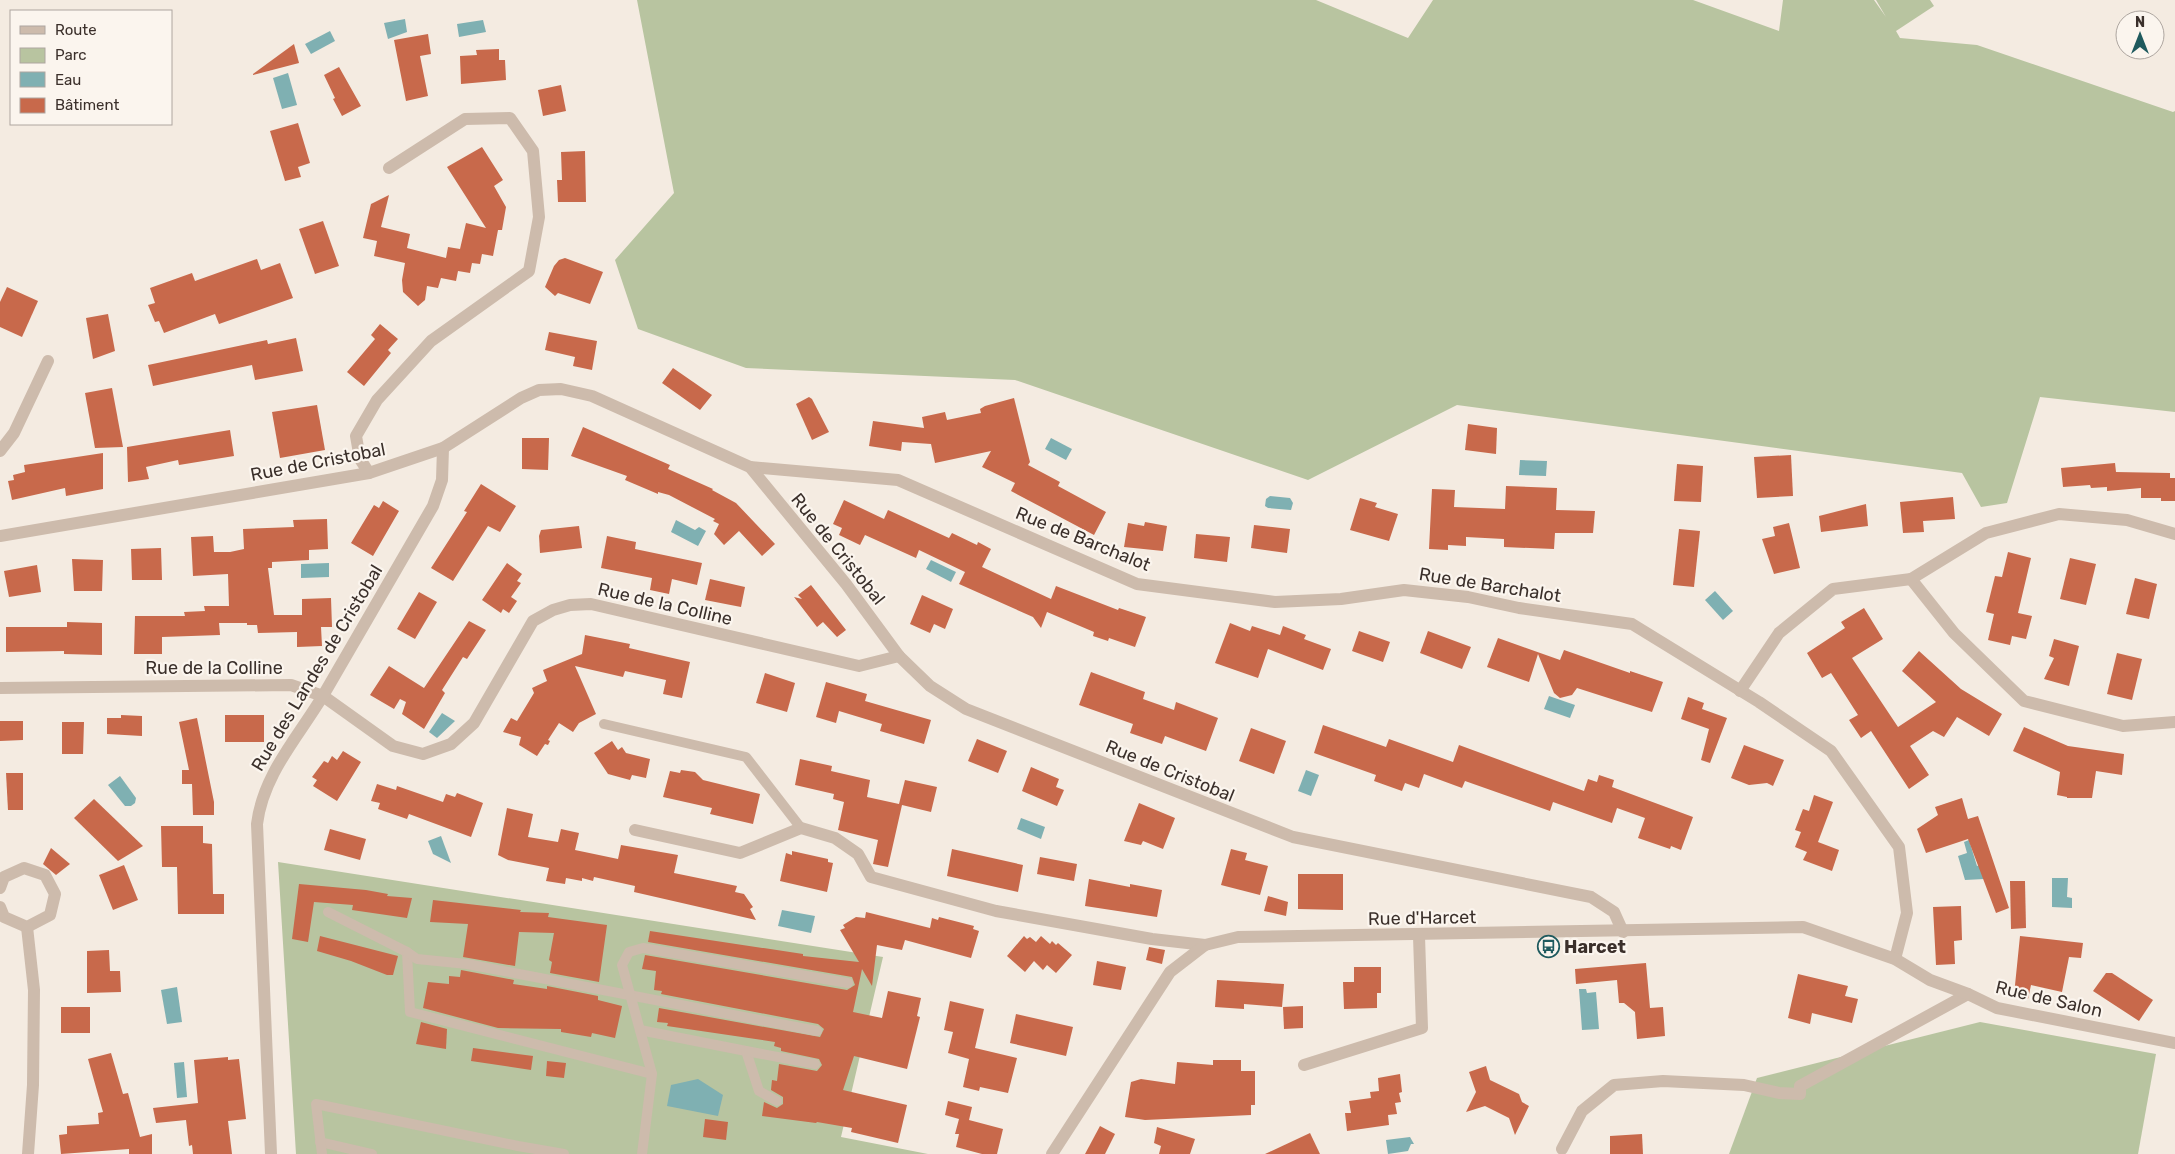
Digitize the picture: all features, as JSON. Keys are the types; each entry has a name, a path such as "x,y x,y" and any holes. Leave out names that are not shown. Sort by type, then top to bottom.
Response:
{"street":[{"path":"369,473 360,459 356,436 377,400 431,341 529,271 539,217 533,151 510,118 465,119 389,168"},
{"path":"0,451 14,432 48,361"},
{"name":"Rue de Cristobal","path":"0,536 369,473 444,448 521,398 539,390 561,389 592,396 750,467 846,584 899,656 930,686 966,709 1219,810 1293,837 1591,897 1614,912 1622,932"},
{"name":"Rue des Landes de Cristobal","path":"271,1154 257,824 259,809 273,773 323,696 432,506 442,480 444,448"},
{"name":"Rue de Barchalot","path":"750,467 898,480 1137,584 1275,602 1341,599 1404,590 1468,597 1519,608 1632,624 1740,691 1831,751 1899,847 1907,913 1895,958"},
{"path":"1740,691 1779,633 1833,589 1911,579 1986,533 2059,514 2127,520 2175,534"},
{"path":"1911,579 1954,633 2024,701 2123,726 2175,722"},
{"name":"Rue de la Colline","path":"0,688 291,685 323,696 393,746 423,754 451,744 474,723 533,621 554,610 570,605 591,604 859,666 899,656"},
{"path":"635,830 740,853 801,828 835,838 858,854 871,877 996,911 1152,939 1205,945"},
{"path":"0,888 4,877 24,868 45,875 55,894 50,915 27,927"},
{"path":"0,907 4,917 27,927"},
{"path":"27,927 34,990 33,1085 28,1154"},
{"name":"Rue d'Harcet","path":"1052,1154 1170,972 1205,945 1238,937 1419,936 1803,927 1895,958"},
{"path":"1304,1065 1422,1028 1419,936"},
{"name":"Rue de Salon","path":"1895,958 1930,980 1968,994 1997,1008 2175,1043"},
{"path":"1562,1149 1582,1111 1614,1085 1672,1081 1744,1085 1779,1093 1800,1094 1800,1086 1968,994"}],"lane":[{"path":"604,724 746,757 801,828"},
{"path":"328,912 407,952 417,959 467,964 816,1031"},
{"path":"642,1154 652,1074 622,965 629,952 643,948 848,983"},
{"path":"407,952 410,1012 652,1074"},
{"path":"640,1030 815,1064"},
{"path":"746,1051 759,1091 777,1101"},
{"path":"322,1154 316,1104 520,1150 564,1154"},
{"path":"320,1142 372,1154"}],"green space":[{"path":"637,0 1316,0 1408,38 1433,0 1693,0 1779,31 1783,0 1874,0 1886,17 1876,0 1930,0 1934,6 1896,31 1900,38 1977,45 2173,112 2175,111 2175,412 2040,397 2007,503 1981,507 1962,473 1457,405 1308,480 1015,380 746,368 638,329 615,260 674,193"},
{"path":"278,862 883,957 841,1137 928,1154 296,1154"},
{"path":"1980,1022 2156,1054 2138,1154 1729,1154 1757,1078"}],"water":[{"path":"405,19 407,32 388,39 384,23"},
{"path":"483,20 486,32 459,37 457,24"},
{"path":"330,31 335,41 311,54 305,44"},
{"path":"288,73 297,105 282,109 273,78"},
{"path":"1051,438 1072,449 1066,460 1045,449"},
{"path":"1520,460 1547,461 1546,476 1519,475"},
{"path":"1270,496 1290,498 1293,503 1291,510 1268,508 1265,506 1266,499"},
{"path":"676,520 695,530 699,527 706,531 698,546 671,532"},
{"path":"931,560 956,572 951,582 926,569"},
{"path":"329,563 329,577 301,578 301,564"},
{"path":"1715,591 1733,611 1723,620 1705,600"},
{"path":"1549,696 1575,705 1570,718 1544,709"},
{"path":"442,713 455,721 437,738 429,732"},
{"path":"1306,770 1319,775 1311,796 1298,791"},
{"path":"120,776 136,798 135,803 131,806 125,806 108,785"},
{"path":"1021,818 1045,827 1041,839 1017,829"},
{"path":"441,836 451,863 433,854 428,841"},
{"path":"1969,840 1977,866 1980,865 1984,879 1965,880 1958,856 1967,853 1964,842"},
{"path":"2052,878 2068,878 2067,897 2072,898 2072,908 2052,907"},
{"path":"782,910 815,916 811,933 778,926"},
{"path":"177,987 182,1022 167,1024 161,990"},
{"path":"1579,989 1586,989 1587,993 1596,992 1599,1029 1582,1030"},
{"path":"184,1062 187,1097 177,1098 174,1063"},
{"path":"698,1079 723,1095 718,1116 667,1106 671,1085"},
{"path":"1410,1137 1414,1144 1411,1144 1408,1151 1388,1154 1386,1140"}],"building":[{"path":"428,34 431,54 420,56 428,96 406,101 394,40"},
{"path":"294,44 299,63 253,75 253,74"},
{"path":"499,49 499,60 505,60 506,80 461,84 460,56 477,55 476,50"},
{"path":"339,67 361,106 342,116 324,75"},
{"path":"561,85 566,111 543,116 538,90"},
{"path":"298,123 310,163 298,167 301,177 285,181 270,131"},
{"path":"482,147 503,180 494,186 506,207 502,230 498,230 493,256 482,254 480,264 472,263 470,273 458,271 456,281 441,278 438,288 427,286 425,300 418,306 403,292 402,280 405,263 374,256 377,241 363,238 371,204 389,195 381,227 410,234 407,248 446,258 448,247 460,249 466,223 486,228 447,167"},
{"path":"585,151 586,202 558,202 557,180 562,180 561,152"},
{"path":"323,221 339,266 315,274 299,229"},
{"path":"565,258 603,272 590,304 558,293 555,296 545,287 554,266 559,260"},
{"path":"257,259 261,270 280,263 293,298 219,324 215,314 164,333 159,321 155,322 148,305 155,303 150,288 192,273 195,281"},
{"path":"7,287 38,301 22,337 0,327 0,302"},
{"path":"108,314 115,351 93,359 86,318"},
{"path":"380,324 398,339 388,350 391,353 364,386 347,372 375,339 371,335"},
{"path":"549,332 597,341 592,370 573,366 575,357 545,350"},
{"path":"296,338 303,371 255,380 252,365 153,386 148,365 267,340 268,344"},
{"path":"673,368 712,395 700,410 662,383"},
{"path":"112,388 123,447 95,448 85,393"},
{"path":"809,397 812,399 829,432 812,440 796,404"},
{"path":"1014,398 1030,462 1028,465 1060,482 1058,486 1106,512 1094,535 1011,491 1015,483 982,467 991,451 935,463 931,444 902,442 901,451 869,446 873,421 924,428 922,417 945,412 947,420 981,413 980,409 985,406"},
{"path":"317,405 325,450 280,458 272,412"},
{"path":"1468,424 1497,428 1496,454 1465,450"},
{"path":"583,427 670,465 668,469 713,489 736,503 775,544 762,556 739,531 724,545 714,534 719,524 713,521 715,519 669,495 658,492 658,494 625,480 627,476 571,456"},
{"path":"230,430 234,456 179,465 178,460 146,467 149,479 128,482 127,447"},
{"path":"522,438 549,438 548,470 522,469"},
{"path":"103,453 103,489 66,496 65,488 12,500 8,481 14,480 13,475 25,472 24,465"},
{"path":"1791,455 1793,496 1757,498 1754,457"},
{"path":"2115,463 2116,472 2170,473 2170,478 2175,478 2175,501 2161,501 2161,498 2141,498 2141,488 2107,491 2107,487 2091,488 2090,485 2063,487 2061,468"},
{"path":"1677,464 1703,466 1701,502 1674,501"},
{"path":"481,484 516,506 500,532 488,526 453,581 431,568 467,512 464,511"},
{"path":"1506,486 1557,488 1556,510 1595,511 1593,533 1555,533 1554,549 1504,547 1504,539 1466,537 1466,546 1448,545 1448,550 1429,549 1432,489 1455,490 1454,507 1505,509"},
{"path":"1953,497 1955,519 1923,521 1924,532 1903,533 1900,502"},
{"path":"1360,498 1377,503 1375,507 1398,514 1389,541 1350,530"},
{"path":"844,500 884,519 888,510 949,538 952,533 977,545 978,542 991,549 982,567 1051,599 1056,586 1118,610 1119,608 1146,617 1135,647 1109,638 1108,641 1093,636 1094,632 1047,612 1041,628 1033,617 959,584 965,572 919,550 916,558 865,535 860,545 839,535 842,528 833,524"},
{"path":"383,501 399,511 373,556 351,543 374,505 379,508"},
{"path":"1866,504 1868,526 1821,532 1819,516"},
{"path":"327,519 328,549 309,550 309,560 272,562 272,568 268,568 274,615 302,615 302,599 331,598 332,627 321,627 322,646 297,647 297,632 258,633 257,625 219,623 220,635 162,637 162,654 134,654 135,616 185,616 184,612 205,611 204,606 229,606 228,574 193,576 191,537 213,536 214,552 230,552 244,549 243,529 294,527 293,520"},
{"path":"1145,522 1167,526 1163,551 1124,547 1128,523 1144,526"},
{"path":"1789,523 1800,568 1774,574 1762,539 1775,536 1773,527"},
{"path":"1254,525 1290,529 1287,553 1251,548"},
{"path":"579,526 582,548 540,553 539,536 541,530"},
{"path":"1679,529 1700,531 1694,587 1673,585"},
{"path":"1196,534 1230,537 1227,562 1194,558"},
{"path":"607,536 636,542 635,549 702,563 697,585 672,579 669,594 650,590 652,578 601,568"},
{"path":"161,548 162,580 132,580 131,549"},
{"path":"2008,552 2031,558 2018,613 2032,616 2026,639 2012,636 2010,645 1988,640 1994,614 1986,612 1995,576 2002,577"},
{"path":"2070,558 2096,564 2086,605 2060,599"},
{"path":"72,559 103,560 102,591 74,591"},
{"path":"507,563 522,574 517,581 521,583 511,597 517,601 509,613 503,609 501,613 482,600"},
{"path":"37,565 41,592 9,597 4,571"},
{"path":"2135,578 2157,584 2149,619 2126,614"},
{"path":"710,579 745,587 741,607 705,600"},
{"path":"811,585 846,630 837,637 823,622 817,627 794,597 802,599 798,595"},
{"path":"419,592 437,602 415,639 397,629"},
{"path":"922,595 953,609 945,629 934,624 930,633 910,624"},
{"path":"1864,608 1883,639 1852,658 1898,727 1936,702 1902,671 1919,651 1961,689 2002,714 1989,736 1957,717 1944,737 1933,731 1910,746 1929,775 1909,789 1871,731 1861,738 1849,720 1858,715 1831,673 1822,678 1807,653 1845,628 1841,622"},
{"path":"469,621 486,630 467,659 463,657 442,690 445,693 424,729 402,714 406,702 400,699 394,709 370,695 389,666 424,688"},
{"path":"67,622 102,623 102,655 64,654 64,651 6,652 6,627 67,627"},
{"path":"1230,623 1250,631 1252,626 1280,635 1283,626 1306,635 1304,639 1331,649 1323,670 1268,649 1258,678 1215,663"},
{"path":"1359,631 1390,642 1383,662 1352,651"},
{"path":"1428,631 1471,647 1462,669 1420,653"},
{"path":"585,635 630,644 629,648 690,662 682,698 663,694 666,680 625,671 623,677 575,666 596,714 579,723 573,732 559,723 548,740 550,741 548,745 545,744 537,756 519,745 521,737 503,732 511,718 517,721 534,693 532,688 547,681 543,670 582,654"},
{"path":"1498,638 1560,660 1564,650 1630,673 1630,671 1663,682 1652,712 1577,688 1572,695 1560,698 1554,693 1538,654 1529,682 1487,667"},
{"path":"2054,639 2079,646 2069,686 2044,679 2054,658 2049,656"},
{"path":"2117,653 2142,659 2132,700 2107,694"},
{"path":"1091,672 1145,692 1143,699 1174,710 1176,702 1218,718 1206,751 1165,736 1162,744 1130,733 1133,724 1079,705"},
{"path":"765,673 795,683 787,712 756,703"},
{"path":"826,682 867,694 865,701 931,720 924,744 880,731 882,724 839,711 836,723 816,717"},
{"path":"1688,697 1704,703 1702,709 1727,718 1710,763 1701,760 1709,729 1681,719"},
{"path":"121,715 142,716 142,736 107,734 107,718 121,718"},
{"path":"225,715 264,715 264,742 225,742"},
{"path":"197,718 214,802 214,815 193,815 192,784 182,784 182,770 189,770 179,722"},
{"path":"0,721 23,721 23,740 0,741"},
{"path":"62,722 84,722 83,754 62,754"},
{"path":"1323,725 1386,747 1389,739 1453,762 1459,745 1584,791 1588,779 1597,782 1599,775 1614,780 1612,787 1693,817 1681,850 1671,846 1670,849 1638,838 1645,818 1617,808 1612,823 1553,802 1550,811 1465,781 1462,788 1424,774 1419,788 1405,783 1402,791 1374,781 1376,775 1314,753"},
{"path":"2024,727 2068,746 2124,754 2122,775 2096,771 2092,798 2067,798 2057,795 2060,772 2013,751"},
{"path":"1251,728 1286,741 1274,774 1239,761"},
{"path":"977,739 1007,751 998,773 968,761"},
{"path":"612,741 618,750 622,747 626,753 650,759 646,778 632,775 630,780 608,774 594,753"},
{"path":"1744,745 1784,760 1773,786 1767,783 1749,785 1731,778"},
{"path":"343,751 361,762 337,801 313,786 317,780 312,777 324,761 328,763 332,756 337,760"},
{"path":"800,759 832,766 831,771 870,780 867,797 899,804 905,780 937,787 931,812 902,805 888,867 873,864 878,840 838,830 844,802 833,799 834,794 795,785"},
{"path":"1031,767 1059,779 1056,787 1064,790 1057,806 1022,791"},
{"path":"681,770 695,772 703,780 760,794 753,824 710,814 712,808 663,797 670,771 680,773"},
{"path":"6,773 23,773 23,810 8,810"},
{"path":"377,784 396,790 397,786 443,802 446,794 455,797 457,793 483,803 471,837 409,814 407,819 378,809 380,803 371,801"},
{"path":"1814,795 1833,802 1818,842 1839,850 1832,871 1803,860 1807,852 1795,847 1801,832 1795,830 1803,809 1809,811"},
{"path":"1962,798 1968,819 1978,816 2009,908 1996,913 1968,839 1926,853 1917,829 1938,815 1935,807"},
{"path":"94,799 143,846 118,861 74,818"},
{"path":"1139,803 1175,818 1163,849 1143,841 1141,845 1124,841"},
{"path":"507,808 533,814 528,837 558,842 561,829 579,833 575,850 618,859 621,845 678,855 674,873 737,886 735,892 744,894 753,907 750,909 756,920 634,892 635,886 594,877 593,881 582,878 582,881 566,878 565,884 546,881 549,868 508,860 498,855"},
{"path":"161,826 203,826 203,843 212,844 213,894 224,894 224,914 178,914 177,867 162,867"},
{"path":"330,829 366,839 360,860 324,850"},
{"path":"51,848 70,864 56,875 43,864"},
{"path":"952,849 1023,865 1018,892 947,876"},
{"path":"1231,849 1247,853 1245,860 1268,866 1260,895 1221,885"},
{"path":"792,851 828,859 828,862 833,863 827,892 780,881 786,853 792,855"},
{"path":"1040,857 1077,864 1074,881 1037,874"},
{"path":"124,865 138,900 113,910 99,875"},
{"path":"1298,874 1343,874 1343,910 1298,909"},
{"path":"1089,879 1130,887 1130,884 1162,890 1157,917 1085,906"},
{"path":"2010,881 2025,881 2026,928 2011,929"},
{"path":"299,884 366,890 388,894 387,896 412,898 407,918 352,910 353,905 314,902 308,942 292,939"},
{"path":"1268,896 1288,902 1286,916 1264,911"},
{"path":"433,900 521,910 520,912 549,913 548,917 607,925 599,982 550,973 552,962 549,960 554,933 519,932 515,966 463,957 468,924 430,922"},
{"path":"1961,906 1962,940 1954,941 1955,964 1936,965 1933,907"},
{"path":"866,912 930,928 932,918 938,920 939,917 974,926 973,929 979,931 971,958 905,940 902,950 877,945 872,986 862,969 853,1012 882,1018 888,991 921,998 917,1016 920,1017 907,1069 854,1056 843,1090 907,1105 898,1143 851,1132 852,1128 762,1116 764,1102 777,1108 783,1104 783,1097 771,1090 772,1080 777,1081 779,1064 817,1071 822,1065 819,1059 781,1051 781,1048 774,1046 775,1042 667,1026 668,1023 657,1022 659,1008 820,1037 824,1029 818,1024 661,994 662,991 654,990 656,971 642,969 645,955 847,990 855,985 852,977 648,942 650,931 803,954 803,956 859,962 840,930 845,928 843,925 856,917 865,918"},
{"path":"320,936 398,956 393,975 387,975 351,961 317,951"},
{"path":"1024,936 1027,939 1030,937 1036,942 1041,936 1050,944 1052,941 1056,945 1058,943 1072,955 1056,973 1047,965 1043,970 1034,961 1025,972 1007,956"},
{"path":"2020,936 2083,943 2081,958 2069,957 2062,992 2031,985 2028,999 2014,995"},
{"path":"1149,947 1165,950 1162,964 1146,960"},
{"path":"109,950 110,971 120,971 121,992 87,993 87,951"},
{"path":"1097,961 1126,967 1121,990 1093,985"},
{"path":"1646,963 1650,1008 1663,1007 1665,1036 1637,1039 1635,1012 1624,1003 1619,1003 1617,980 1576,984 1575,969"},
{"path":"1354,967 1381,967 1381,993 1377,993 1377,1008 1344,1009 1343,982 1354,982"},
{"path":"461,970 514,980 513,984 547,989 547,986 598,996 598,1000 622,1006 615,1038 592,1033 591,1037 561,1032 561,1029 498,1028 423,1008 428,982 449,984 449,976 460,977"},
{"path":"2106,973 2112,973 2153,1000 2139,1021 2093,991"},
{"path":"1798,974 1848,986 1845,996 1858,999 1852,1023 1812,1013 1810,1024 1788,1018"},
{"path":"1217,980 1284,984 1282,1007 1244,1004 1244,1009 1215,1007"},
{"path":"950,1001 984,1009 975,1048 1017,1058 1008,1093 980,1087 979,1091 963,1087 969,1059 948,1053 953,1032 944,1030"},
{"path":"1303,1006 1303,1028 1284,1029 1283,1007"},
{"path":"61,1007 90,1007 90,1033 61,1033"},
{"path":"1016,1014 1073,1027 1066,1056 1010,1043"},
{"path":"421,1022 447,1029 446,1049 416,1044"},
{"path":"473,1048 533,1056 531,1070 471,1061"},
{"path":"111,1053 123,1094 128,1093 140,1137 152,1134 152,1154 129,1154 129,1149 61,1154 59,1135 67,1134 67,1126 99,1124 98,1113 103,1112 88,1059"},
{"path":"228,1057 228,1060 239,1059 246,1119 228,1121 232,1154 193,1154 192,1145 189,1146 186,1120 156,1123 153,1108 198,1103 194,1060"},
{"path":"1213,1060 1241,1060 1241,1071 1255,1071 1255,1105 1251,1105 1251,1115 1145,1120 1125,1117 1131,1082 1141,1079 1175,1084 1177,1062 1213,1065"},
{"path":"547,1061 566,1063 564,1078 546,1076"},
{"path":"1486,1066 1490,1080 1519,1094 1522,1102 1529,1106 1515,1135 1509,1118 1485,1106 1466,1112 1476,1092 1469,1072"},
{"path":"1400,1074 1402,1092 1399,1093 1401,1102 1395,1103 1397,1114 1388,1115 1389,1125 1347,1131 1345,1113 1351,1113 1349,1101 1371,1098 1370,1092 1379,1091 1378,1078"},
{"path":"948,1101 972,1107 969,1120 1003,1129 997,1154 982,1154 956,1147 959,1134 955,1134 959,1119 945,1115"},
{"path":"705,1119 728,1122 726,1140 703,1137"},
{"path":"1100,1126 1115,1134 1105,1154 1085,1154"},
{"path":"1157,1127 1195,1139 1190,1154 1159,1154 1161,1146 1154,1143"},
{"path":"1310,1133 1320,1154 1265,1154"},
{"path":"1642,1134 1643,1154 1610,1154 1610,1136"}],"place":[{"name":"Harcet","path":"1548,947"}]}
